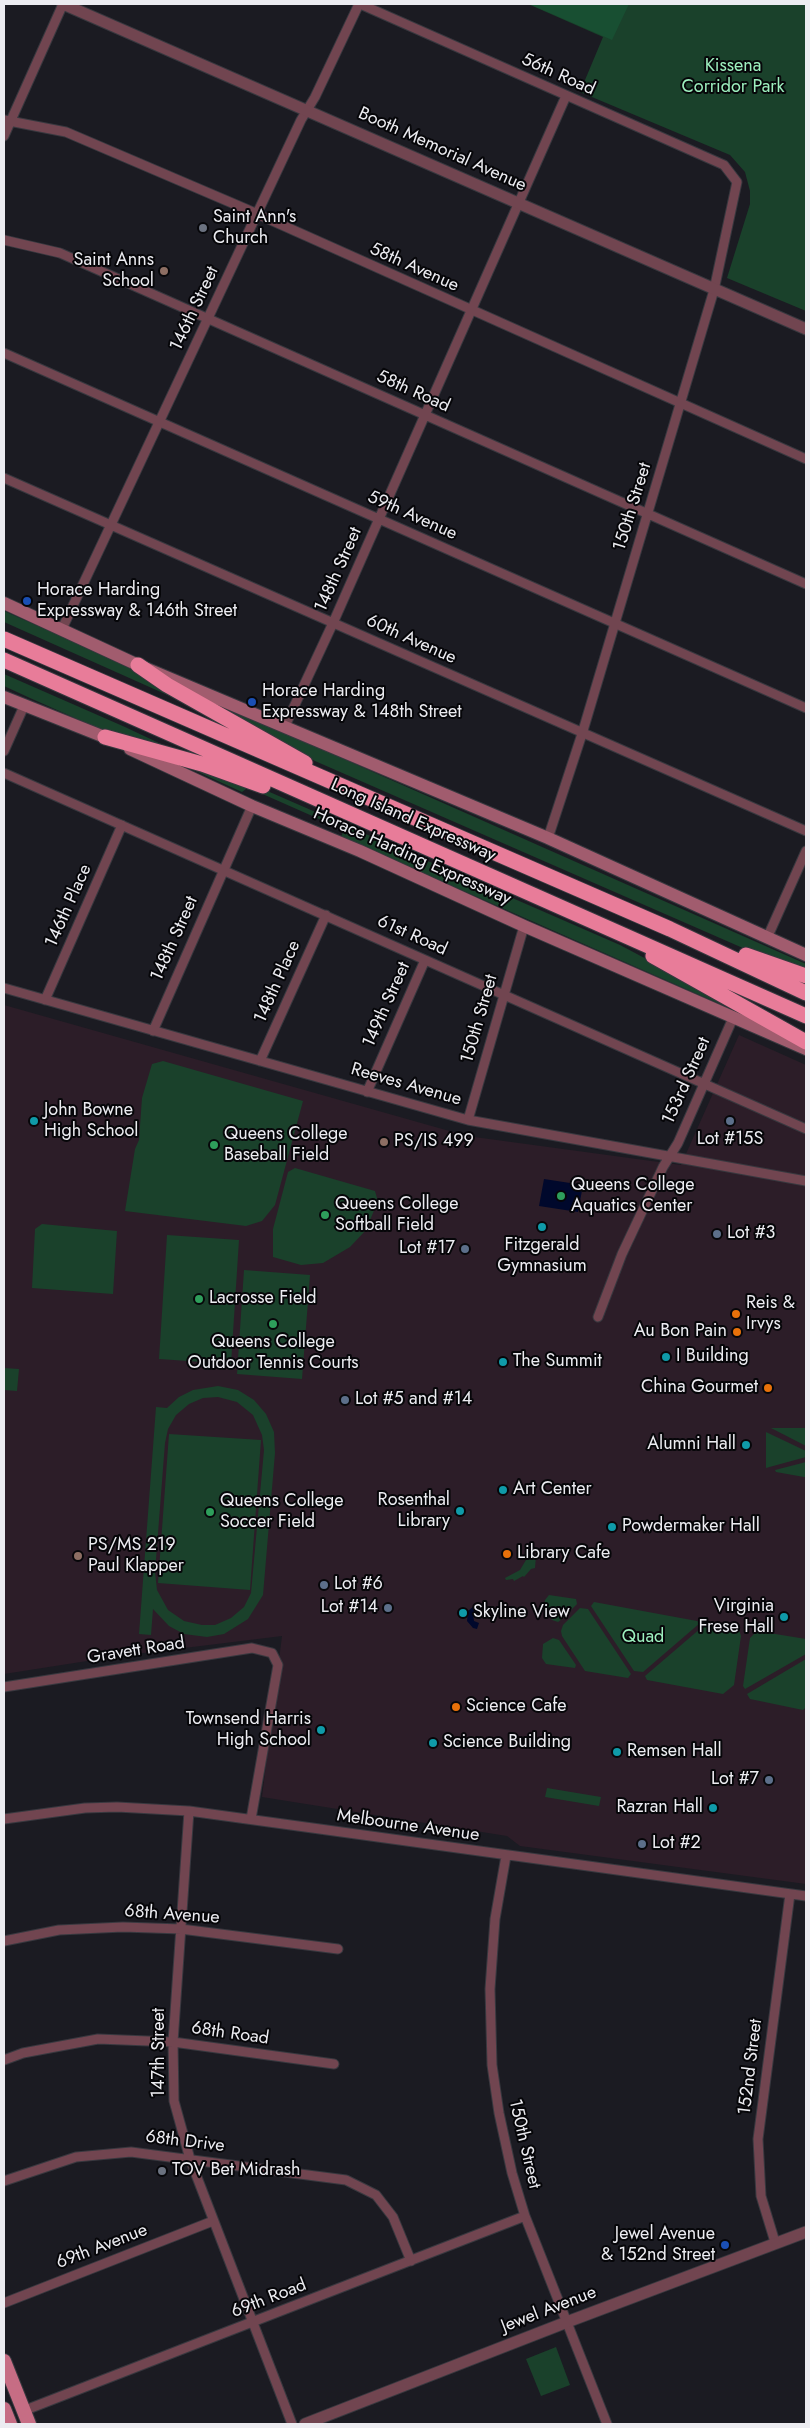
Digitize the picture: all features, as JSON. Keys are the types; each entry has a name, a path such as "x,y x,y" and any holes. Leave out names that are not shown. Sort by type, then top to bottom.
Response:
{"highway":[{"name":"Long Island Expressway","path":"4,638 344,789 670,929 806,993"},
{"name":"Long Island Expressway","path":"4,660 610,927 806,1016"},
{"path":"138,665 167,685 286,751 344,789"},
{"path":"105,737 194,761 341,809"},
{"path":"610,927 661,961 806,1042"},
{"path":"670,929 806,976"}],"main road":[{"path":"4,603 138,665 548,838 768,936 806,955"},
{"name":"Horace Harding Expressway","path":"4,697 105,737 252,806 360,851 524,926 806,1049"},
{"path":"4,2361 26,2418"}],"street":[{"name":"Booth Memorial Avenue","path":"63,4 806,329"},
{"path":"4,136 8,120 63,4"},
{"name":"56th Road","path":"359,4 724,165 737,182"},
{"name":"146th Street","path":"62,629 257,214 359,4"},
{"name":"148th Street","path":"285,726 333,623 566,96"},
{"name":"58th Avenue","path":"8,120 66,132 257,214 806,459"},
{"name":"150th Street","path":"548,838 582,734 714,290 737,182"},
{"name":"58th Road","path":"4,240 60,253 806,584"},
{"name":"59th Avenue","path":"4,353 806,708"},
{"name":"60th Avenue","path":"4,478 806,832"},
{"path":"4,751 24,706"},
{"name":"61st Road","path":"4,773 806,1129"},
{"name":"148th Street","path":"153,1031 252,806"},
{"name":"146th Place","path":"45,1000 122,826"},
{"path":"768,936 806,851"},
{"name":"148th Place","path":"260,1061 326,915"},
{"name":"150th Street","path":"468,1120 524,926"},
{"name":"149th Street","path":"367,1092 425,960"},
{"name":"Reeves Avenue","path":"4,988 468,1120 806,1181"},
{"name":"153rd Street","path":"598,1317 622,1254 670,1156 733,1018"},
{"name":"Gravett Road","path":"4,1688 252,1648 272,1653 278,1665 251,1819"},
{"name":"Melbourne Avenue","path":"4,1819 93,1808 117,1807 189,1811 806,1896"},
{"name":"147th Street","path":"189,1811 173,2042 174,2101 190,2159 292,2424"},
{"name":"150th Street","path":"506,1856 492,1951 490,2032 499,2113 512,2173 525,2216 607,2424"},
{"name":"152nd Street","path":"775,2242 760,2196 758,2139 790,1894"},
{"name":"68th Avenue","path":"4,1941 59,1930 81,1928 181,1929 338,1949"},
{"name":"68th Road","path":"4,2060 23,2053 98,2039 173,2042 334,2064"},
{"name":"68th Drive","path":"4,2181 76,2157 130,2152 346,2180 376,2195 393,2217 411,2261"},
{"name":"69th Road","path":"26,2418 253,2323 525,2216"},
{"name":"69th Avenue","path":"4,2303 213,2221"},
{"name":"Jewel Avenue","path":"305,2424 775,2242 806,2232"}],"shaded area":[{"path":"4,1005 467,1136 681,1165 739,1035 806,1065 806,1884 520,1846 507,1836 262,1797 282,1636 119,1656 4,1674"}],"green space":[{"name":"Kissena Corridor Park","path":"528,4 806,4 806,311 727,278 750,204 750,191 745,172 730,155 580,92 603,37"},
{"path":"529,4 629,4 612,40"},
{"path":"4,611 120,662 201,710 4,622"},
{"path":"4,674 178,752 102,730 30,698 4,686"},
{"path":"204,697 806,964 806,972 784,966 315,761 203,699"},
{"path":"187,767 233,776 620,945 731,1004 729,1008 341,837 344,830 258,792 246,789 242,792"},
{"name":"Queens College Baseball Field","path":"163,1061 303,1101 275,1205 262,1221 246,1226 125,1211 135,1149 139,1140 142,1098 152,1064"},
{"name":"Queens College Softball Field","path":"295,1168 375,1191 377,1198 375,1208 366,1230 350,1247 323,1263 301,1265 273,1257 273,1229 288,1172"},
{"path":"42,1224 117,1231 113,1294 32,1288 35,1229"},
{"name":"Lacrosse Field","path":"167,1235 239,1240 231,1364 159,1359"},
{"name":"Queens College Outdoor Tennis Courts","path":"244,1270 310,1275 302,1379 237,1374"},
{"path":"4,1368 19,1369 17,1391 4,1390"},
{"path":"218,1386 238,1390 254,1400 266,1414 274,1432 275,1453 263,1595 248,1619 224,1634 207,1637 184,1634 169,1626 153,1609 151,1635 139,1634 156,1407 167,1408 179,1397 193,1390","holes":["218,1397 237,1402 253,1415 262,1435 264,1450 251,1593 244,1607 231,1618 215,1625 202,1625 184,1621 168,1610 157,1590 155,1572 165,1443 168,1429 176,1415 189,1404 203,1398"]},
{"path":"771,1428 806,1428 806,1446"},
{"path":"766,1432 806,1451 806,1457 766,1468"},
{"name":"Queens College Soccer Field","path":"169,1434 261,1440 250,1590 158,1583"},
{"path":"806,1462 806,1477 776,1472 775,1470"},
{"path":"530,1556 536,1556 535,1568 531,1569 524,1577 514,1581 513,1579 506,1580 505,1578 520,1570 526,1560 529,1560"},
{"path":"549,1595 576,1599 577,1604 558,1622 552,1620 544,1607 545,1600"},
{"name":"Quad","path":"594,1602 700,1623 643,1672 634,1671 591,1606"},
{"path":"580,1608 588,1609 631,1674 628,1678 585,1671 562,1636 561,1631 563,1625"},
{"path":"708,1622 738,1627 741,1636 734,1685 723,1694 647,1680 645,1676"},
{"path":"757,1631 806,1639 806,1654 745,1689 743,1686 750,1638"},
{"path":"553,1638 559,1640 576,1665 575,1668 546,1664 542,1658 543,1644"},
{"path":"806,1659 806,1707 803,1710 750,1699 747,1694"},
{"path":"547,1788 601,1797 599,1806 545,1797"},
{"path":"556,2347 570,2385 541,2396 526,2359"}],"water":[{"name":"Queens College Aquatics Center","path":"544,1179 583,1185 578,1212 539,1206"},
{"path":"482,1605 480,1611 473,1614 474,1621 479,1623 477,1629 473,1628 467,1621 468,1611 474,1606"}],"place":[{"name":"Saint Ann's Church","path":"203,228"},
{"name":"Saint Anns School","path":"164,271"},
{"name":"Horace Harding Expressway & 146th Street","path":"27,601"},
{"name":"Horace Harding Expressway & 148th Street","path":"252,702"},
{"name":"John Bowne High School","path":"34,1121"},
{"name":"Lot #15S","path":"730,1121"},
{"name":"PS/IS 499","path":"384,1142"},
{"name":"Queens College Baseball Field","path":"214,1145"},
{"name":"Queens College Aquatics Center","path":"561,1196"},
{"name":"Queens College Softball Field","path":"325,1215"},
{"name":"Fitzgerald Gymnasium","path":"542,1227"},
{"name":"Lot #3","path":"717,1234"},
{"name":"Lot #17","path":"465,1249"},
{"name":"Lacrosse Field","path":"199,1299"},
{"name":"Reis & Irvys","path":"736,1314"},
{"name":"Queens College Outdoor Tennis Courts","path":"273,1324"},
{"name":"Au Bon Pain","path":"737,1332"},
{"name":"I Building","path":"666,1357"},
{"name":"The Summit","path":"503,1362"},
{"name":"China Gourmet","path":"768,1388"},
{"name":"Lot #5 and #14","path":"345,1400"},
{"name":"Alumni Hall","path":"746,1445"},
{"name":"Art Center","path":"503,1490"},
{"name":"Rosenthal Library","path":"460,1511"},
{"name":"Queens College Soccer Field","path":"210,1512"},
{"name":"Powdermaker Hall","path":"612,1527"},
{"name":"Library Cafe","path":"507,1554"},
{"name":"PS/MS 219 Paul Klapper","path":"78,1556"},
{"name":"Lot #6","path":"324,1585"},
{"name":"Lot #14","path":"388,1608"},
{"name":"Skyline View","path":"463,1613"},
{"name":"Virginia Frese Hall","path":"784,1617"},
{"name":"Science Cafe","path":"456,1707"},
{"name":"Townsend Harris High School","path":"321,1730"},
{"name":"Science Building","path":"433,1743"},
{"name":"Remsen Hall","path":"617,1752"},
{"name":"Lot #7","path":"769,1780"},
{"name":"Razran Hall","path":"713,1808"},
{"name":"Lot #2","path":"642,1844"},
{"name":"TOV Bet Midrash","path":"162,2171"},
{"name":"Jewel Avenue & 152nd Street","path":"725,2245"}]}
